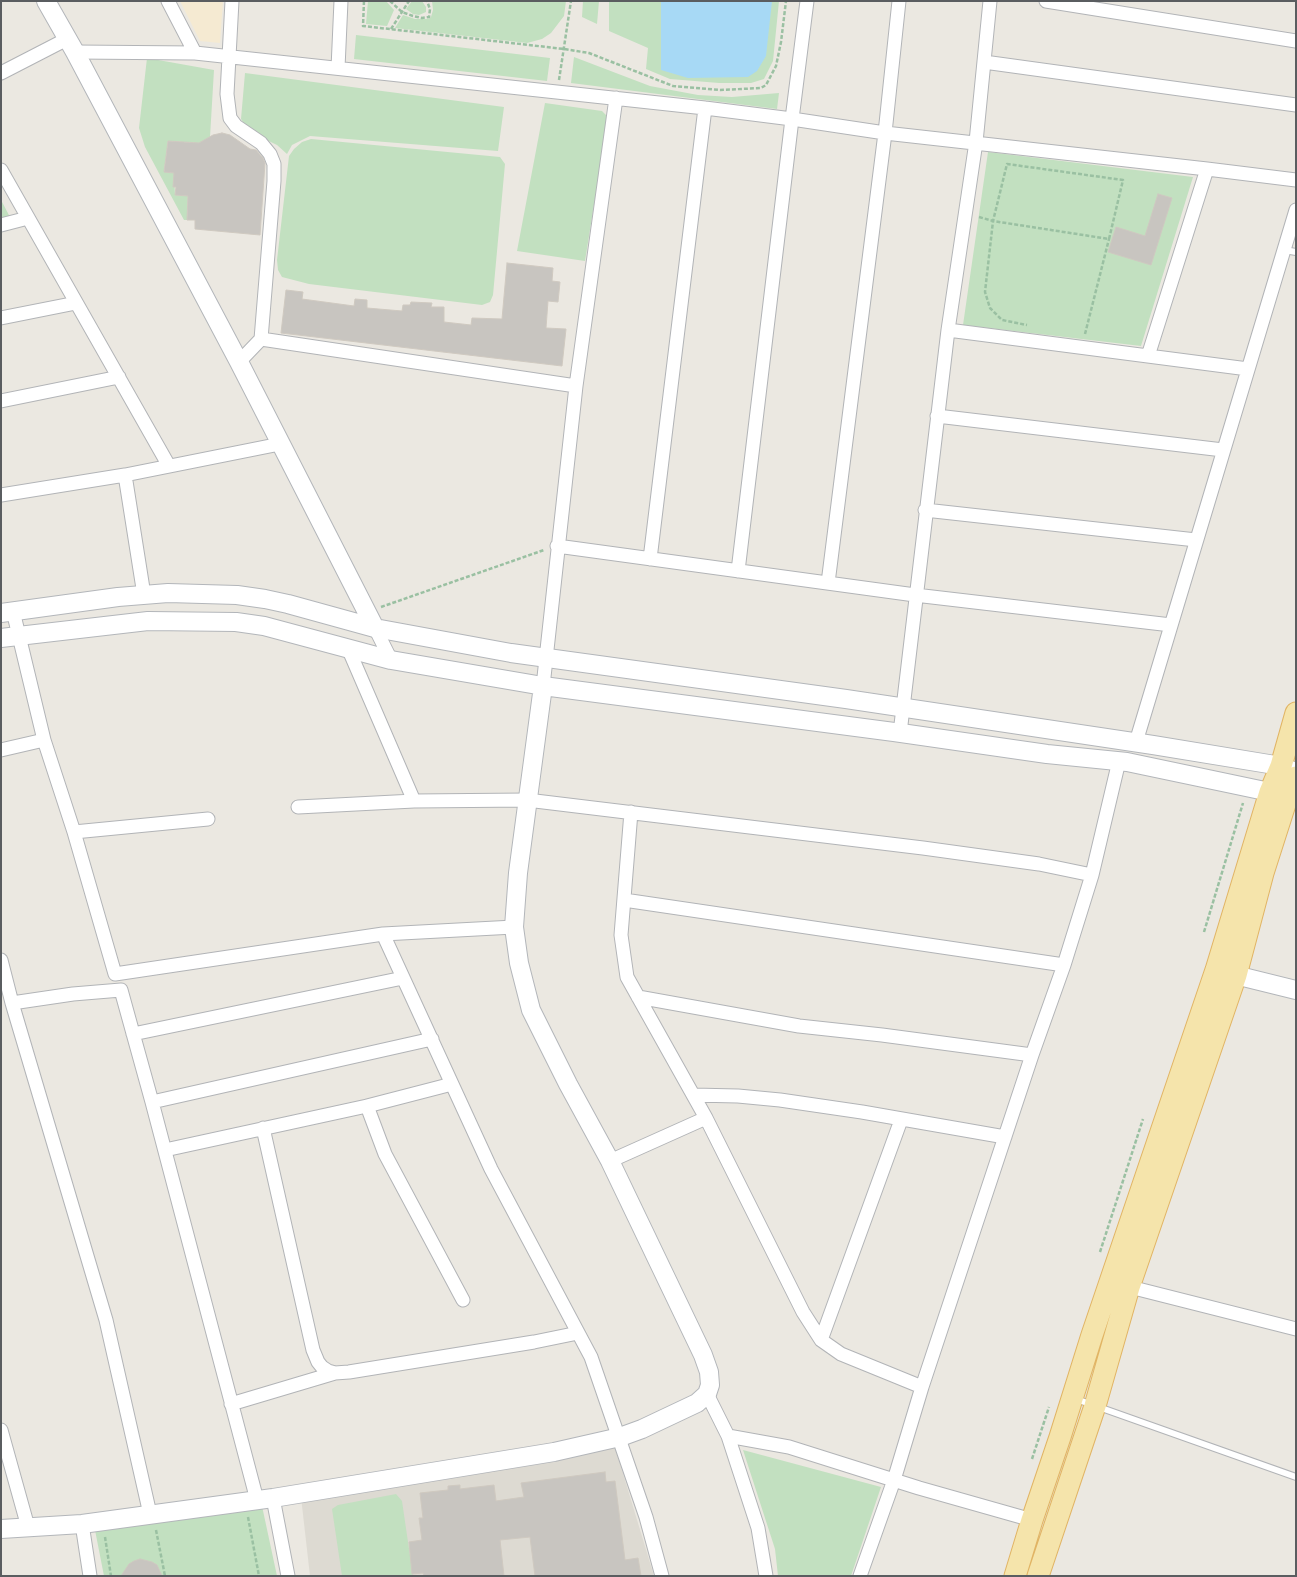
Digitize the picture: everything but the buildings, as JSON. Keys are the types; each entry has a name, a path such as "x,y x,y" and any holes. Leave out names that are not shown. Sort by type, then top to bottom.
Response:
{"main road":[{"path":"1038,1576 1095,1406 1120,1285 1288,783 1296,713"},
{"path":"1015,1576 1092,1335 1120,1285"}],"street":[{"path":"46,1 240,362 280,444 332,540 391,660"},
{"path":"168,1 195,53"},
{"path":"232,1 227,94 230,118 236,126 261,143 270,154 274,164 274,181 261,339 240,362"},
{"path":"338,68 341,1"},
{"path":"738,571 807,1"},
{"path":"828,583 885,133 899,1"},
{"path":"900,733 915,595 948,330 976,142 990,1"},
{"path":"1046,1 1296,41"},
{"path":"1,73 71,45 195,53 705,108 885,133 976,142 1296,180"},
{"path":"984,62 1296,106"},
{"path":"1,1529 82,1524 150,1514 236,1508 265,1498 554,1452 620,1437 642,1429 697,1403 707,1394 710,1385 703,1355 610,1161 568,1084 531,1010 519,963 514,927 518,873 543,686 557,546 566,489 576,386 616,98"},
{"path":"650,559 705,108"},
{"path":"1148,356 1207,169"},
{"path":"1,170 169,466"},
{"path":"1136,742 1248,369 1290,251 1296,210"},
{"path":"1,225 28,218"},
{"path":"1,318 76,303"},
{"path":"948,330 1248,369"},
{"path":"261,339 576,386"},
{"path":"1,401 119,377"},
{"path":"937,416 1223,450"},
{"path":"1,495 125,475 280,444"},
{"path":"125,475 144,595"},
{"path":"926,510 1196,540"},
{"path":"557,546 915,595 1171,625"},
{"path":"288,1576 265,1498 232,1404 121,990 74,832 9,637 7,612 118,597 144,595 204,593 258,598 288,604 376,628 546,658 1136,742 1288,783"},
{"path":"9,637 148,621 236,622 264,626 391,660 543,686 1048,754 1119,761 1248,787 1288,783"},
{"path":"348,648 414,801"},
{"path":"1,750 44,740"},
{"path":"860,1576 894,1480 922,1387 1032,1055 1064,965 1092,876 1119,761"},
{"path":"298,807 414,801 527,800 938,850 1039,864 1092,876"},
{"path":"631,812 621,935 623,959 627,977 706,1118 802,1312 821,1340 841,1354 922,1387"},
{"path":"74,832 208,819"},
{"path":"624,900 1064,965"},
{"path":"115,974 383,934 514,927"},
{"path":"383,934 491,1169 591,1357 620,1437 653,1538 662,1576"},
{"path":"1,960 12,1003 106,1320 150,1514"},
{"path":"1226,972 1296,990"},
{"path":"133,1034 403,978"},
{"path":"12,1003 73,994 121,990"},
{"path":"638,997 799,1026 882,1035 1032,1055"},
{"path":"152,1102 432,1039"},
{"path":"165,1150 368,1106 452,1084"},
{"path":"693,1095 738,1096 780,1100 862,1112 1005,1137"},
{"path":"368,1106 385,1154 463,1300"},
{"path":"610,1161 706,1118"},
{"path":"821,1340 901,1120"},
{"path":"264,1128 313,1350 322,1367 334,1373"},
{"path":"1120,1285 1296,1329"},
{"path":"232,1404 334,1373 534,1342 578,1333"},
{"path":"707,1394 728,1436 758,1528 766,1576"},
{"path":"1,1430 28,1527"},
{"path":"728,1436 789,1447 894,1480 1032,1520"},
{"path":"82,1524 90,1576"}],"lane":[{"path":"1072,1398 1296,1477"}],"path":[{"path":"364,1 363,26 589,53 672,86 720,90 761,88 766,85 776,66 781,42 786,1"},
{"path":"390,1 402,12 422,18 429,17 430,9 427,1"},
{"path":"391,30 409,1"},
{"path":"557,92 571,1"},
{"path":"1032,325 1002,320 990,308 985,292 993,221 1007,164 1123,180 1085,334 1077,333"},
{"path":"965,212 993,221 1109,239"},
{"path":"367,612 557,546"},
{"path":"1204,932 1248,787"},
{"path":"236,1508 247,1511 259,1576"},
{"path":"150,1514 155,1527 165,1576"},
{"path":"111,1576 104,1536 112,1534"}],"shaded area":[{"path":"615,1447 654,1576 310,1576 301,1497"}],"green space":[{"path":"368,1 386,1 394,10 387,26 366,24"},
{"path":"412,1 422,1 426,7 426,12 419,15 413,14 406,9"},
{"path":"432,1 566,1 564,16 551,33 542,39 527,43 395,28 403,15 415,19 428,19 431,17 433,10"},
{"path":"583,1 599,1 597,24 582,17"},
{"path":"609,1 779,1 773,61 764,79 751,83 719,83 670,79 646,69 648,48 609,31"},
{"path":"356,35 550,58 547,81 354,59"},
{"path":"574,57 650,86 698,95 732,97 779,93 777,109 571,83"},
{"path":"147,58 214,70 210,137 208,138 210,144 168,141 164,171 174,173 175,195 188,196 187,220 184,220 145,147 139,128"},
{"path":"245,73 504,107 498,151 310,136 292,145 287,154 277,145 250,132 241,119"},
{"path":"545,103 602,111 608,117 585,261 517,251"},
{"path":"311,139 500,157 505,164 493,295 490,302 482,305 309,284 282,277 278,270 277,260 289,156 302,142"},
{"path":"988,152 1193,177 1141,346 963,325"},
{"path":"1,200 11,219 1,221"},
{"path":"743,1450 881,1487 851,1576 778,1576 775,1549"},
{"path":"396,1494 402,1501 413,1576 342,1576 332,1509 338,1505"},
{"path":"262,1506 277,1576 104,1576 95,1530"}],"sand":[{"path":"180,1 223,1 220,43 200,41"}],"water":[{"path":"661,1 772,1 766,56 757,71 748,77 688,78 661,70"}]}
